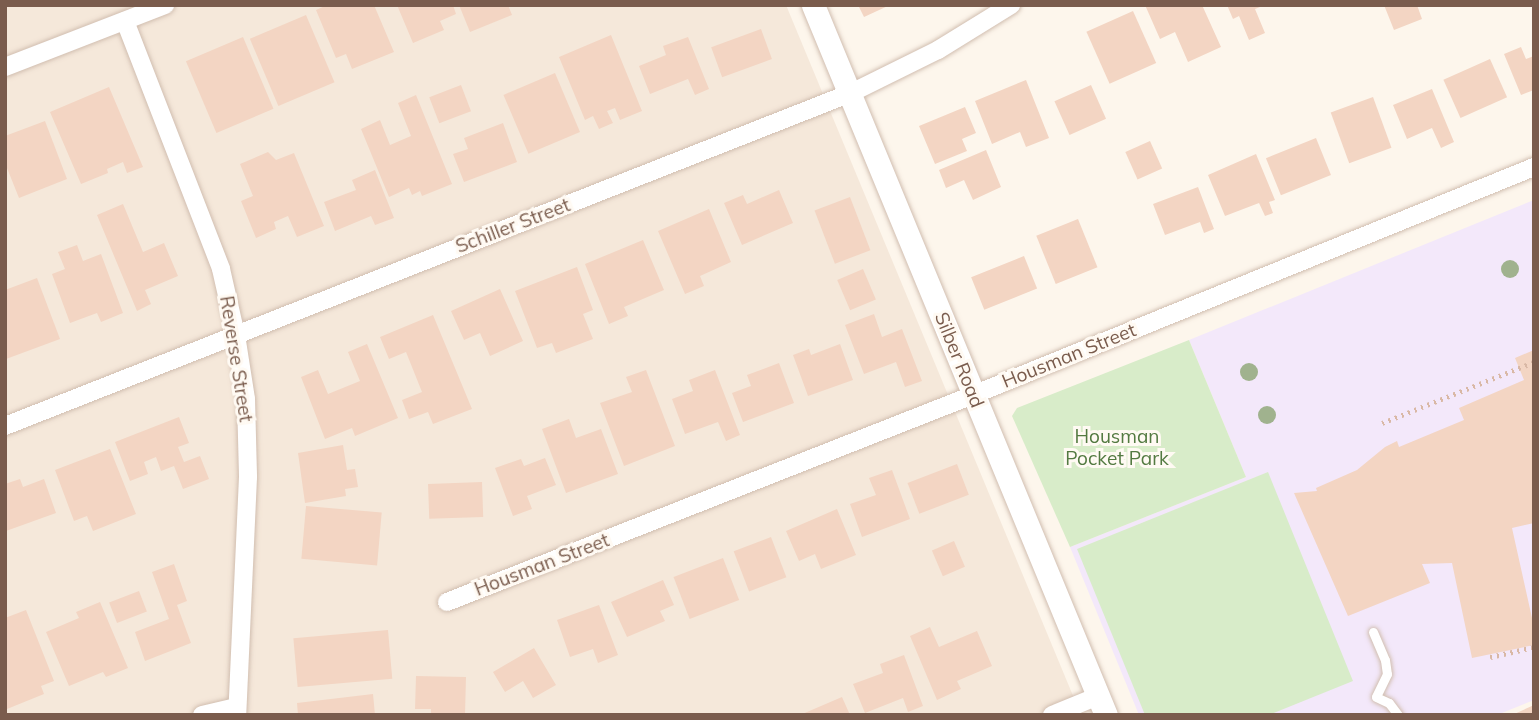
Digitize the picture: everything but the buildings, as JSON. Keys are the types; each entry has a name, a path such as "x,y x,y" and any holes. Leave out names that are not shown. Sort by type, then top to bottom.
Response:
{"street":[{"path":"5,67 165,5"},
{"name":"Silber Road","path":"813,5 1102,706"},
{"name":"Schiller Street","path":"5,426 851,93 938,50 1011,5"},
{"name":"Reverse Street","path":"125,21 221,269 236,335 246,399 248,477 237,711"},
{"name":"Housman Street","path":"447,602 973,395 1534,167"},
{"path":"1052,715 1102,706"},
{"path":"202,715 237,711"}],"lane":[{"path":"1373,632 1385,660 1387,674 1376,697 1389,703 1398,715"}],"path":[{"path":"1381,423 1534,362"},
{"path":"1490,657 1534,647"}],"shaded area":[{"path":"5,5 786,5 1081,715 5,715"},
{"path":"1534,200 1534,700 1497,715 1139,715 1070,547 1246,477 1189,340"}],"green space":[{"name":"Housman Pocket Park","path":"1189,340 1246,477 1070,547 1012,416 1017,408"},
{"path":"1268,472 1353,681 1269,715 1145,715 1077,549"}]}
